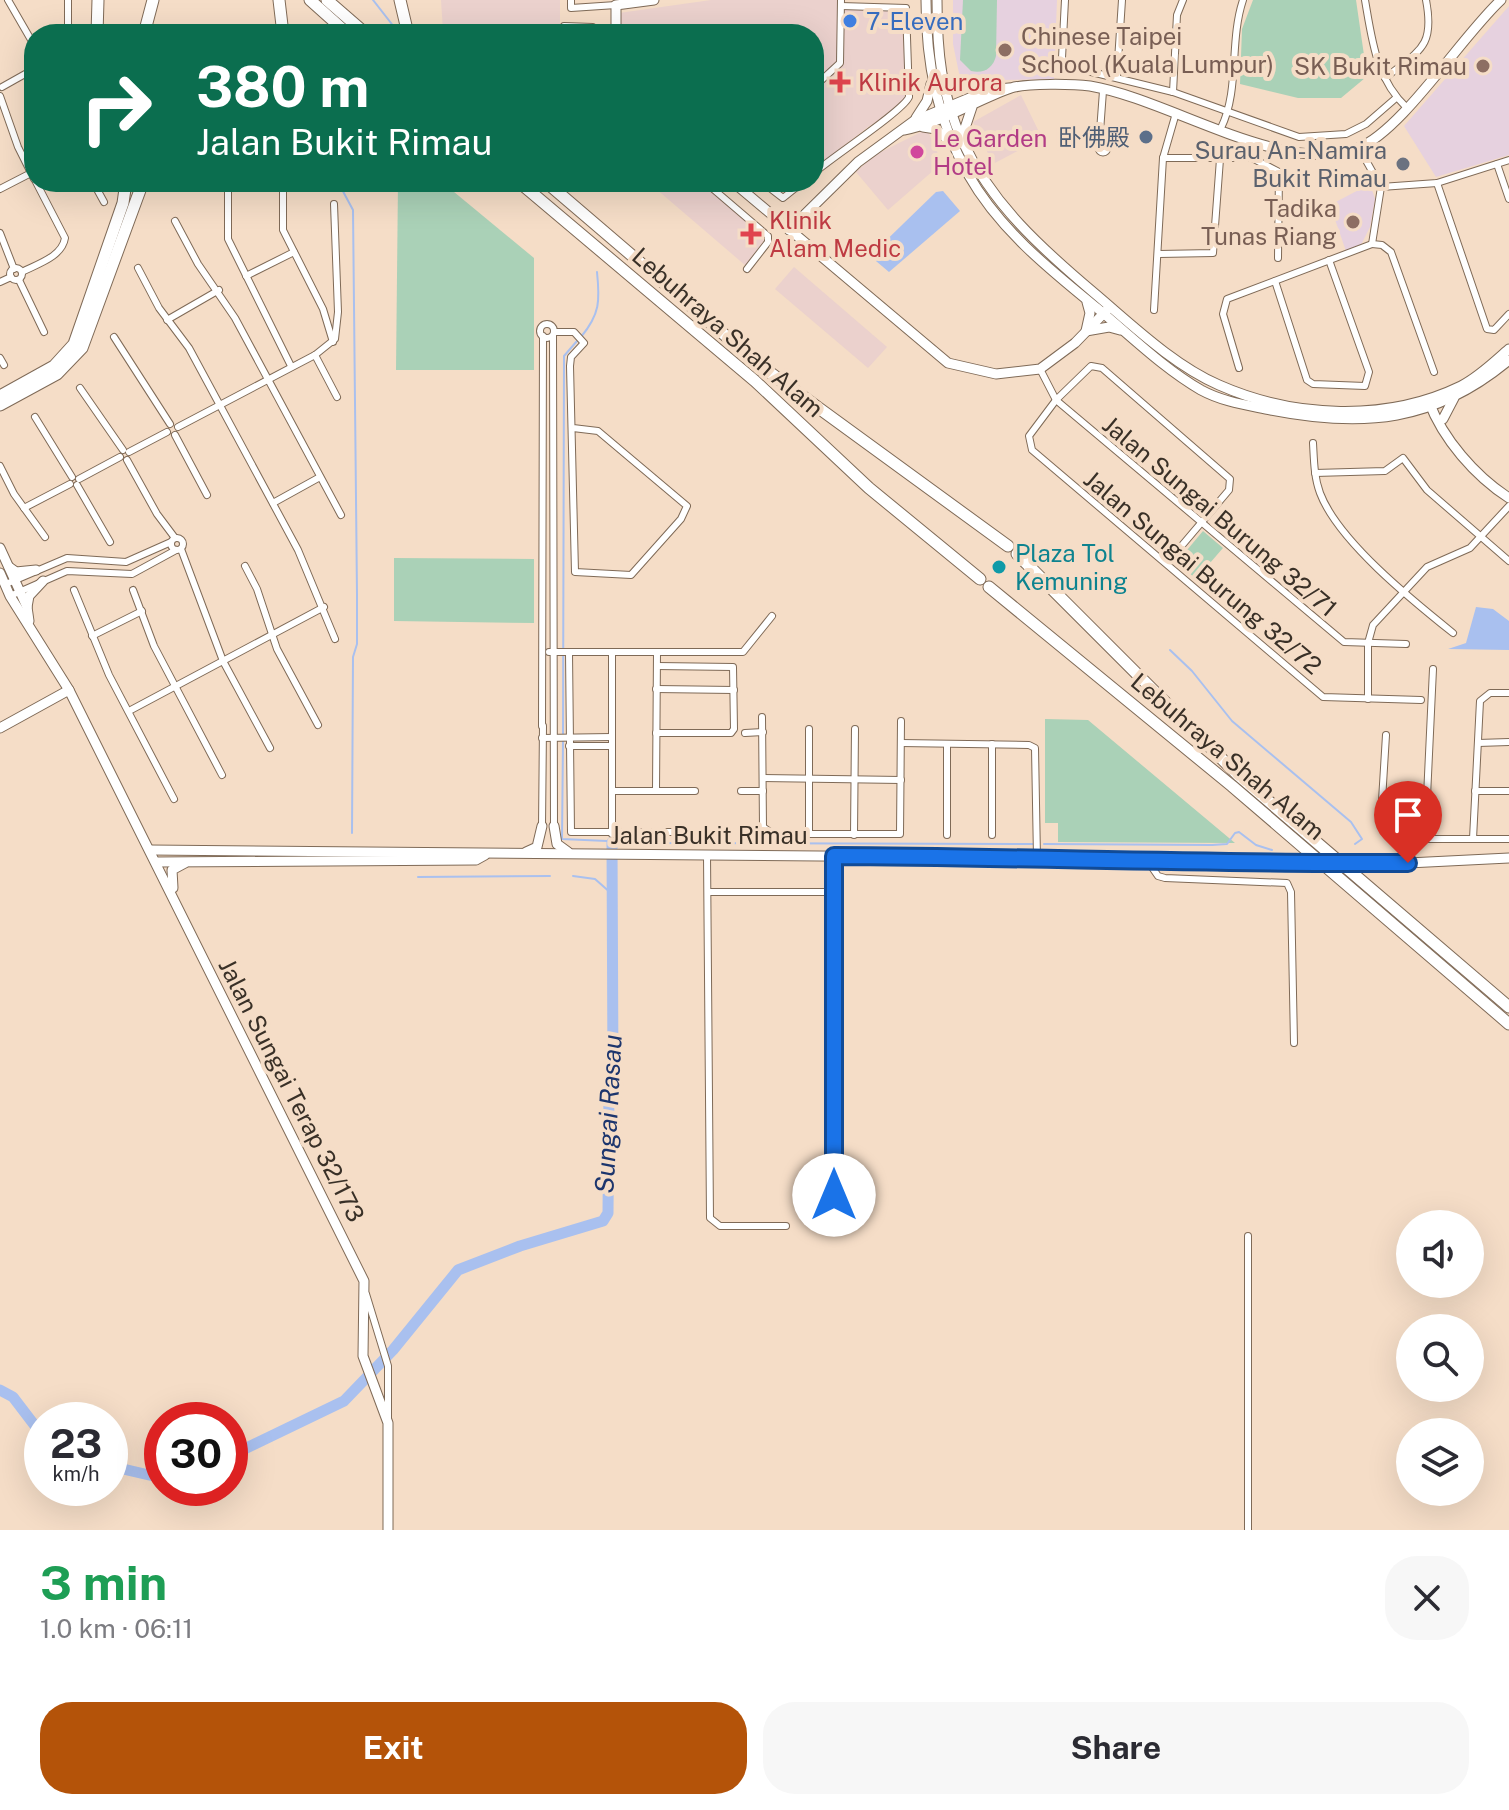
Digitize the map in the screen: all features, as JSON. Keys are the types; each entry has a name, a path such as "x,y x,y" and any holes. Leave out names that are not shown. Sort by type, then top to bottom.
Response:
{"highway":[{"path":"97,24 98,0"},
{"path":"139,24 145,0"},
{"path":"147,24 153,0"},
{"path":"279,0 282,24"},
{"path":"310,0 337,24"},
{"path":"327,0 355,24"},
{"path":"400,0 406,24"},
{"path":"0,396 54,366 74,344 125,192"},
{"path":"0,405 57,374 82,348 139,192"},
{"name":"Lebuhraya Shah Alam","path":"530,192 755,381 869,488 1232,786 1509,1024"},
{"name":"Lebuhraya Shah Alam","path":"558,192 761,366 1013,550 1238,775 1509,1007"}],"street":[{"path":"8,0 24,28"},
{"path":"571,0 571,8 649,0"},
{"path":"915,124 936,80 937,0"},
{"path":"1065,0 1062,58 1067,66 1173,92 1228,115 1299,137 1331,138 1366,124 1396,98"},
{"path":"1117,76 1122,0"},
{"path":"1173,92 1177,15 1183,0"},
{"path":"1221,128 1228,115 1234,27 1243,0"},
{"path":"1365,0 1376,62 1396,98 1407,108"},
{"path":"1385,78 1426,45 1431,28 1426,0"},
{"path":"789,230 858,162 904,130 1004,88 1091,86 1294,154 1334,154 1359,148 1391,126 1477,22 1501,0"},
{"path":"68,24 69,2"},
{"path":"824,78 840,63 841,3 906,8 909,97 904,107 869,129 824,165"},
{"path":"925,3 936,80 978,191 1002,223 1086,299 1189,368 1230,389 1337,412 1394,409 1454,398 1479,385 1509,360"},
{"path":"616,5 616,24"},
{"path":"24,75 1,90 24,153"},
{"path":"936,80 972,102"},
{"path":"1103,91 1103,145"},
{"path":"958,142 972,102"},
{"path":"1154,310 1163,158 1176,113"},
{"path":"915,124 936,129 958,142 1011,217 1106,310 1123,331 1177,375 1225,401 1338,421 1379,419 1412,412 1474,379 1509,349"},
{"path":"1359,148 1381,187 1372,244"},
{"path":"1163,158 1252,158 1279,172 1278,258"},
{"path":"1159,254 1213,253 1220,159"},
{"path":"1381,187 1437,183 1509,160"},
{"path":"1497,164 1509,199"},
{"path":"0,189 24,181"},
{"path":"1437,183 1487,329 1494,330 1509,314"},
{"path":"0,282 62,249 65,238 40,192"},
{"path":"98,192 104,202"},
{"path":"228,192 228,239 291,366"},
{"path":"283,192 283,230 323,309 333,342"},
{"path":"717,192 768,236 768,242 747,269"},
{"path":"745,192 948,363 996,374 1040,369 1106,310"},
{"path":"24,508 315,355 333,342 337,335 338,312 334,204"},
{"path":"175,221 198,264 219,290 341,515"},
{"path":"0,233 44,332"},
{"path":"1239,368 1223,314 1227,299 1372,244 1382,245 1391,252 1434,372"},
{"path":"246,276 294,252"},
{"path":"1275,281 1307,380 1365,386 1369,372 1329,260"},
{"path":"138,268 167,320 189,348 273,503 324,607 335,639"},
{"path":"167,320 219,290"},
{"path":"1086,299 1090,313 1086,331"},
{"path":"323,309 338,312"},
{"path":"545,325 552,326 553,334 562,652 561,738 554,826 548,854 542,826 541,330 545,325"},
{"path":"1086,331 1109,327 1123,331"},
{"path":"543,336 581,336 582,346 570,361 575,572 631,575 681,519 687,506 598,431 573,428"},
{"path":"114,337 207,495"},
{"path":"315,355 337,397"},
{"path":"1040,369 1056,400 1087,369 1097,366 1230,479 1229,490 1167,563"},
{"path":"80,388 125,454 173,540 223,661 270,748"},
{"path":"1441,422 1454,398"},
{"name":"Jalan Sungai Burung 32/71","path":"1056,400 1344,642 1406,644"},
{"name":"Jalan Sungai Burung 32/72","path":"1056,400 1029,436 1029,446 1323,697 1421,700"},
{"path":"1432,401 1454,442 1483,478 1509,498"},
{"path":"1412,412 1441,422"},
{"path":"35,417 110,542"},
{"path":"1313,443 1315,473 1330,514 1400,592 1453,633"},
{"path":"1315,473 1385,471 1403,458 1427,490 1509,561"},
{"path":"0,466 45,537"},
{"path":"273,503 320,477"},
{"path":"1368,699 1368,643 1373,625 1400,592 1427,567 1458,554 1479,538 1509,506"},
{"path":"10,583 67,558 126,562 173,540 182,541 178,550 132,574 67,571 14,594"},
{"path":"0,548 10,569 16,572 36,570"},
{"path":"86,570 87,558"},
{"path":"6,560 14,594 29,621"},
{"path":"245,566 257,589 272,636 318,725"},
{"path":"0,573 10,583"},
{"path":"29,621 29,596 43,581"},
{"path":"74,590 92,636 174,799"},
{"path":"133,590 175,686 222,775"},
{"path":"14,594 27,607"},
{"path":"129,711 324,607"},
{"path":"92,636 142,611"},
{"path":"542,652 743,652 772,616"},
{"name":"Jalan Sungai Terap 32/173","path":"29,621 69,690 346,1242 364,1291 363,1356 388,1423 388,1530"},
{"path":"562,652 553,726 569,746 571,832 696,832"},
{"path":"612,653 612,834"},
{"path":"656,791 657,653"},
{"path":"656,733 733,732 734,690 732,666 657,666"},
{"path":"1425,839 1433,669"},
{"path":"656,689 734,690"},
{"path":"0,728 69,690"},
{"path":"1473,839 1480,701 1490,693 1509,693"},
{"path":"762,717 765,831 809,834 900,834 901,721"},
{"path":"542,726 553,726"},
{"path":"809,729 809,834"},
{"path":"854,835 855,729"},
{"path":"745,733 763,732"},
{"path":"1386,735 1381,817 1408,839 1509,839"},
{"path":"542,738 612,737"},
{"path":"1478,743 1509,742"},
{"path":"901,743 1029,745 1036,751 1037,858"},
{"path":"947,744 947,835"},
{"path":"992,744 992,835"},
{"path":"569,746 612,746"},
{"path":"763,778 901,780"},
{"path":"612,791 695,791"},
{"path":"741,791 763,791"},
{"path":"1475,791 1509,791"},
{"path":"507,855 534,850 542,826"},
{"path":"554,826 560,848 576,854"},
{"path":"142,834 160,847 188,856 171,873 176,903"},
{"name":"Jalan Bukit Rimau","path":"150,850 188,856 476,852 485,855 1037,858 1149,863 1408,863 1509,858"},
{"path":"707,855 710,1218 720,1226 786,1226"},
{"name":"Jalan Bukit Rimau","path":"156,862 188,856"},
{"path":"834,856 834,1225"},
{"path":"1149,863 1158,876 1165,878 1287,883 1291,892 1294,1043"},
{"path":"709,892 834,892"},
{"path":"1248,1236 1248,1530"},
{"path":"364,1291 388,1366 388,1423"}],"shaded area":[{"path":"441,0 560,0 560,24 443,24"},
{"path":"711,0 838,0 838,8 903,10 907,94 903,106 868,127 824,161 824,24 619,24 619,13"},
{"name":"Chinese Taipei School (Kuala Lumpur)","path":"953,0 1057,0 1054,79 999,80 970,89 960,78 953,44"},
{"name":"SK Bukit Rimau","path":"1509,6 1509,155 1436,177 1404,126"},
{"path":"1021,95 1042,138 993,164 973,122"},
{"path":"927,129 942,163 888,210 856,172 873,156"},
{"name":"Tadika Tunas Riang","path":"1370,184 1375,199 1370,227 1362,243 1347,254 1330,205"},
{"path":"660,192 713,192 765,239 746,266"},
{"path":"794,267 887,347 868,368 775,289"}],"green space":[{"path":"963,0 997,0 996,56 984,71 971,71 960,60"},
{"path":"1253,0 1356,0 1365,62 1371,73 1341,98 1298,98 1240,84 1242,29"},
{"path":"398,192 454,192 534,258 534,370 396,370"},
{"path":"1203,531 1223,548 1196,579 1177,562"},
{"path":"394,558 534,559 534,623 394,621"},
{"path":"1045,719 1088,720 1235,843 1058,842 1058,823 1045,823"}],"water":[{"path":"943,191 960,211 889,272 870,256 936,192"},
{"path":"1476,607 1493,609 1509,621 1509,650 1448,649 1466,643"}],"waterway":[{"path":"373,0 392,24"},
{"path":"343,192 353,210 357,644 353,657 352,833"},
{"path":"581,337 597,307 597,272"},
{"path":"563,734 564,356 577,341"},
{"path":"1170,650 1192,671 1232,721 1351,822 1362,839 1355,844"},
{"path":"563,741 562,839 652,843 1033,844"},
{"path":"1044,844 1212,845 1227,844 1239,832 1256,845 1272,850"},
{"name":"Sungai Rasau","path":"248,1447 344,1401 393,1350 458,1270 520,1246 603,1221 608,1213 609,1089 613,1074 612,842"},
{"path":"418,877 550,876"},
{"path":"573,876 595,879 612,894"},
{"name":"Sungai Rasau","path":"0,1390 13,1397 24,1411"},
{"name":"Sungai Rasau","path":"128,1470 144,1474"}],"place":[{"name":"7-Eleven","path":"850,21"},
{"name":"Chinese Taipei School (Kuala Lumpur)","path":"1005,50"},
{"name":"SK Bukit Rimau","path":"1483,66"},
{"name":"Klinik Aurora","path":"840,82"},
{"name":"卧佛殿","path":"1146,137"},
{"name":"Le Garden Hotel","path":"917,152"},
{"name":"Surau An-Namira Bukit Rimau","path":"1403,164"},
{"name":"Tadika Tunas Riang","path":"1353,222"},
{"name":"Klinik Alam Medic","path":"751,234"},
{"name":"Plaza Tol Kemuning","path":"999,567"}],"route":[{"path":"834,1195 834,856 1037,858 1149,863 1408,863"}]}
